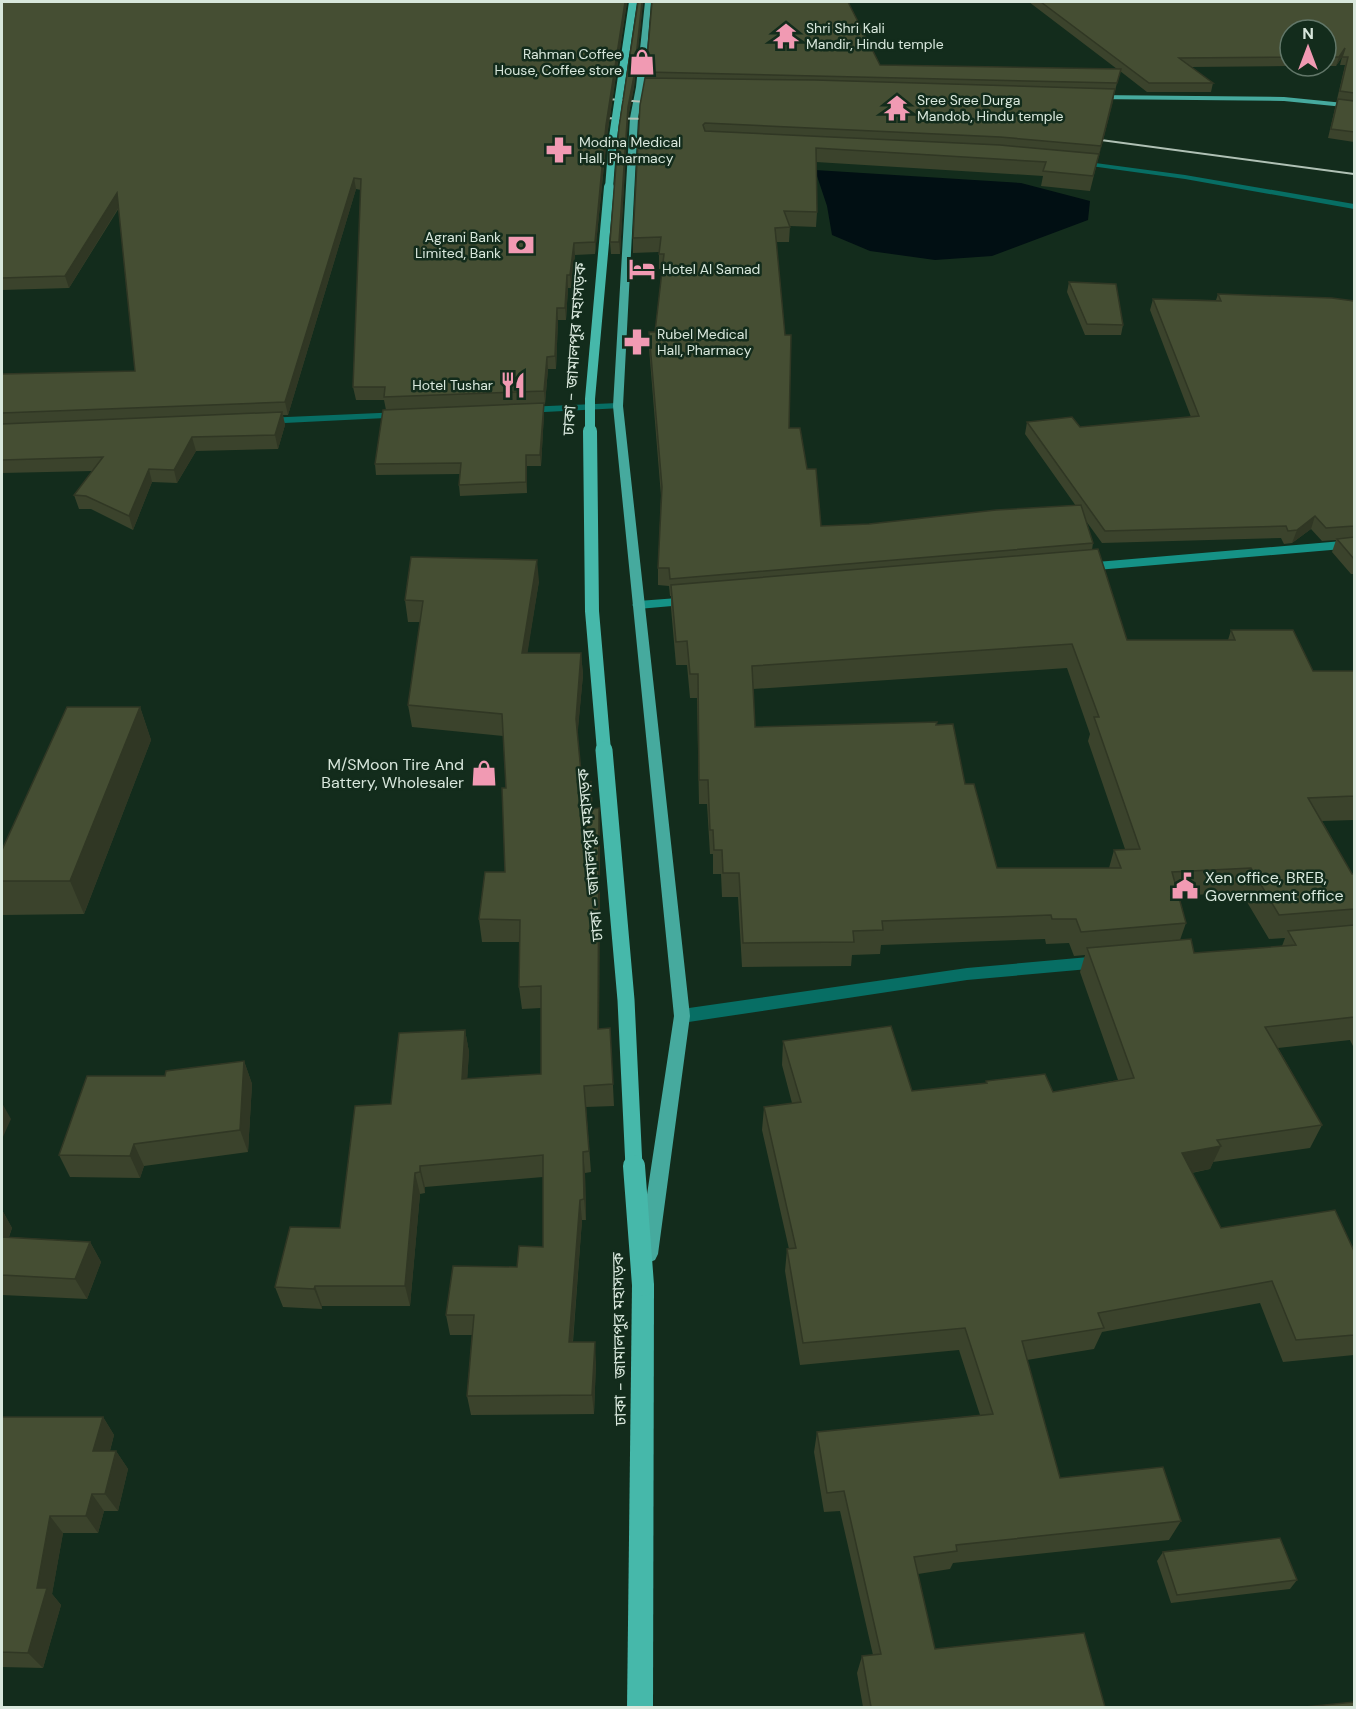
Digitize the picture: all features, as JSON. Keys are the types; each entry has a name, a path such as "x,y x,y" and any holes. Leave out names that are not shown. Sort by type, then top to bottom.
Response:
{"highway":[{"name":"ঢাকা - জামালপুর মহাসড়ক","path":"633,2 613,137 590,411 592,611 626,1000 630,1118 643,1286 640,1707"}],"main road":[{"path":"643,1286 682,1016 618,406 634,118 640,87 648,2"},
{"path":"640,87 652,87"},
{"path":"1090,97 1284,99 1354,106"},
{"path":"1072,568 1354,544"},
{"path":"638,604 704,600"}],"street":[{"path":"1069,162 1151,172 1354,207"},
{"path":"511,411 618,406"},
{"path":"250,422 417,415"},
{"path":"682,1016 967,974 1120,960"}],"shaded area":[{"path":"815,170 1021,183 1090,201 1088,220 992,256 935,260 870,251 832,235 827,206"}],"building":[{"path":"2,2 625,2 606,125 595,242 574,243 570,275 567,275 565,308 557,308 555,356 547,357 544,391 384,397 385,387 353,387 361,179 354,178 285,402 2,413 2,374 135,371 117,193 65,276 2,278"},
{"path":"638,2 642,2 634,76 628,107 619,242 610,242 619,127"},
{"path":"652,2 848,2 880,65 1121,69 1117,83 646,72"},
{"path":"1041,2 1354,2 1354,93 1340,91 1348,57 1342,57 1345,48 1338,57 1338,18 1278,18 1278,57 1179,58 1213,83 1149,83"},
{"path":"645,78 815,80 1115,89 1101,146 1000,137 705,123 703,125 705,131 1000,145 1099,154 1093,176 1043,171 1046,162 816,148 817,212 784,211 790,227 775,228 785,335 791,335 789,428 800,428 807,469 816,469 821,526 869,524 996,510 1081,505 1093,543 670,579 669,568 658,568 662,487 649,332 655,332 664,254 659,254 661,237 633,238 640,105"},
{"path":"1338,99 1354,101 1354,132 1331,129"},
{"path":"1069,282 1116,284 1123,325 1087,324"},
{"path":"1218,294 1332,298 1354,301 1354,526 1326,528 1315,516 1297,530 1288,531 1286,526 1105,531 1027,422 1072,417 1080,427 1199,416 1153,299 1221,301"},
{"path":"544,403 540,455 526,455 526,482 459,485 461,463 375,464 383,410"},
{"path":"282,412 275,435 192,437 174,470 149,469 129,516 86,496 74,495 103,457 2,460 2,424"},
{"path":"1354,537 1354,559 1337,539"},
{"path":"1098,549 1127,640 1235,640 1231,630 1293,630 1313,671 1354,671 1354,796 1308,798 1354,874 1354,909 1279,915 1251,868 1172,872 1186,923 1081,932 1076,919 1052,919 1051,915 882,921 883,930 853,931 854,942 743,943 739,873 723,873 722,850 714,850 713,830 710,830 708,780 699,780 698,674 690,674 687,641 676,642 671,585","holes":["1072,644 1099,717 1094,717 1140,849 1114,850 1121,868 997,868 974,784 965,784 953,724 936,725 937,722 755,727 752,666"]},
{"path":"411,557 537,560 522,653 581,653 576,719 582,783 591,782 592,809 599,808 598,1029 610,1028 613,1084 584,1086 589,1151 583,1152 584,1199 580,1200 569,1342 595,1342 592,1395 467,1396 474,1315 446,1315 453,1266 517,1267 519,1246 543,1247 543,1155 420,1166 420,1172 415,1173 405,1286 315,1286 314,1289 275,1287 290,1227 340,1228 355,1106 391,1104 399,1033 465,1030 462,1079 541,1074 541,986 519,987 520,920 479,919 485,872 505,872 502,788 506,788 502,714 408,705 423,601 405,600"},
{"path":"67,707 140,707 70,881 2,881 2,850"},
{"path":"1354,925 1354,1017 1265,1027 1322,1125 1217,1140 1221,1146 1182,1153 1221,1228 1335,1210 1354,1251 1354,1335 1296,1340 1272,1281 1098,1313 1104,1328 1022,1341 1060,1478 1163,1467 1181,1521 956,1545 957,1551 914,1557 935,1649 1084,1633 1105,1707 871,1707 862,1656 881,1654 844,1491 827,1493 817,1432 993,1414 965,1328 803,1343 787,1249 796,1248 764,1107 801,1102 783,1041 891,1026 912,1091 1045,1074 1053,1092 1134,1078 1087,948 1191,939 1194,953 1296,945 1288,931"},
{"path":"244,1061 240,1130 134,1144 130,1156 59,1155 87,1076 165,1076 166,1071"},
{"path":"2,1237 90,1242 75,1279 2,1275"},
{"path":"2,1417 103,1417 93,1451 116,1451 105,1494 92,1494 86,1516 50,1516 37,1588 47,1588 28,1653 2,1652"},
{"path":"1280,1538 1297,1580 1177,1595 1163,1552"},
{"path":"1354,1702 1354,1707 1305,1707"}],"railway":[{"path":"595,98 658,103"},
{"path":"592,118 655,119"},
{"path":"1086,138 1354,174"}],"place":[{"name":"Shri Shri Kali Mandir, Hindu temple","path":"786,36"},
{"name":"Rahman Coffee House, Coffee store","path":"642,62"},
{"name":"Sree Sree Durga Mandob, Hindu temple","path":"897,108"},
{"name":"Modina Medical Hall, Pharmacy","path":"559,150"},
{"name":"Agrani Bank Limited, Bank","path":"521,245"},
{"name":"Hotel Al Samad","path":"642,269"},
{"name":"Rubel Medical Hall, Pharmacy","path":"637,342"},
{"name":"Hotel Tushar","path":"513,385"},
{"name":"M/SMoon Tire And Battery, Wholesaler","path":"484,773"},
{"name":"Xen office, BREB, Government office","path":"1185,886"}]}
